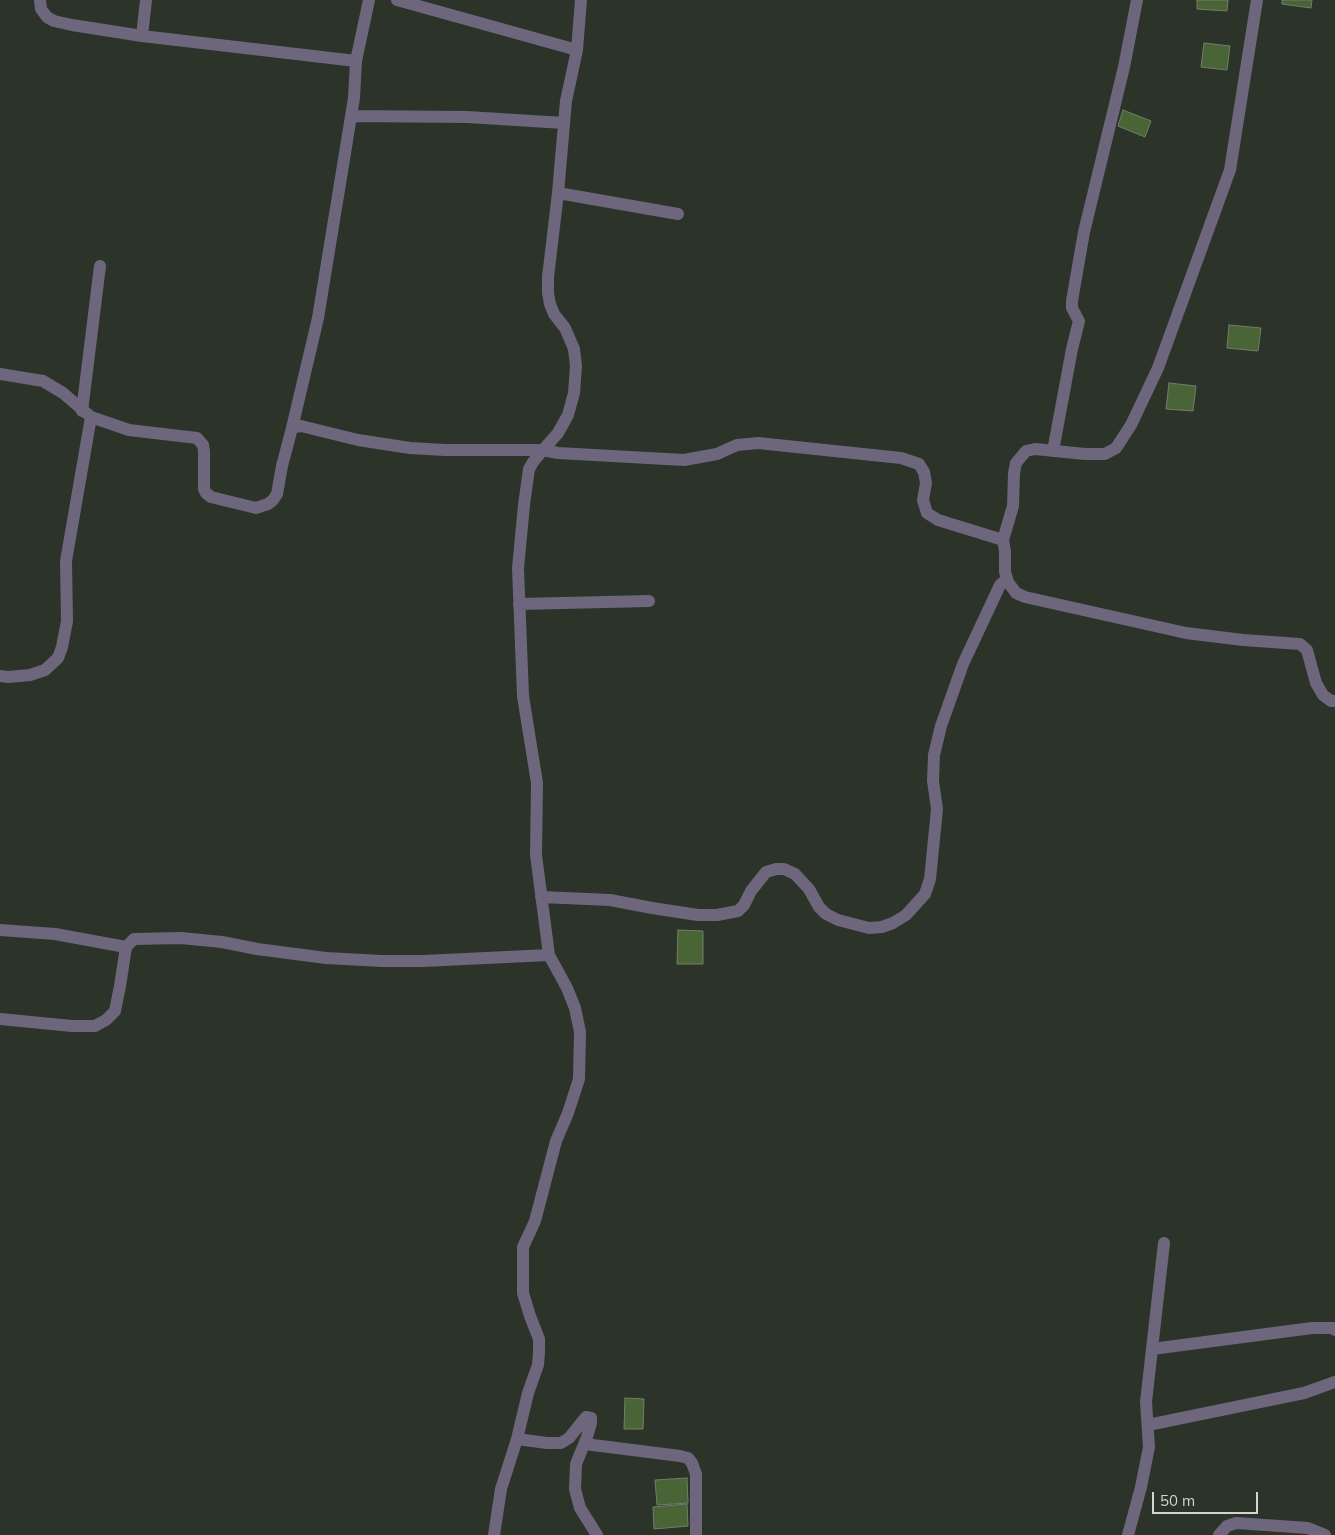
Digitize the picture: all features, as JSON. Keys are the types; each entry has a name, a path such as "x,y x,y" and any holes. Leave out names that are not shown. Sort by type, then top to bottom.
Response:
{"street":[{"path":"40,0 41,9 47,17 54,21 142,36 356,61"},
{"path":"142,36 146,0"},
{"path":"0,374 42,381 63,393 87,414 129,430 197,438 203,445 204,451 204,489 206,493 216,498 256,508 273,500 277,494 318,318 354,98 356,61 369,0"},
{"path":"397,0 577,50"},
{"path":"494,1535 501,1490 517,1439 528,1393 538,1365 539,1339 524,1293 523,1247 535,1221 556,1141 568,1113 578,1079 580,1032 576,1008 549,955 541,897 536,854 537,783 523,696 518,568 529,469 558,433 568,415 574,393 576,366 574,349 565,328 554,314 550,304 548,277 566,101 577,50 581,0"},
{"path":"1053,450 1078,321 1072,308 1072,300 1082,241 1124,67 1137,0"},
{"path":"1257,0 1230,170 1158,368 1132,425 1116,448 1105,454 1085,454 1035,448 1026,451 1016,463 1013,506 1003,540 1005,572 1016,593 1025,597 1186,633 1300,644 1307,650 1316,683 1323,695 1331,701 1335,701"},
{"path":"351,116 466,117 564,123"},
{"path":"558,193 678,214"},
{"path":"0,676 30,675 45,670 58,658 62,647 67,621 66,561 87,414 100,266"},
{"path":"292,428 301,426 358,440 410,448 445,450 543,450 558,453 684,460 717,454 738,445 758,444 901,458 919,464 924,472 926,482 923,500 926,513 938,520 1003,540"},
{"path":"541,897 610,900 698,915 717,915 738,911 766,872 784,869 795,874 809,889 819,908 838,920 869,928 882,927 906,915 925,894 930,879 937,809 933,781 934,755 941,726 963,664 1000,585 1007,579"},
{"path":"519,604 649,602"},
{"path":"0,930 55,934 126,947"},
{"path":"0,1019 72,1026 95,1026 106,1020 114,1011 126,947 134,939 181,938 222,942 257,949 335,959 423,961 549,955"},
{"path":"1128,1535 1141,1487 1149,1447 1146,1402 1164,1243"},
{"path":"1152,1349 1312,1328 1333,1328 1335,1330"},
{"path":"1148,1426 1304,1393 1335,1382"},
{"path":"517,1439 561,1443 569,1438 586,1417 590,1418 591,1423 585,1444 576,1464 575,1489 580,1508 597,1535"},
{"path":"585,1444 688,1458 696,1474 696,1535"},
{"path":"1219,1535 1227,1526 1236,1523 1308,1528 1325,1535"}],"building":[{"path":"1197,0 1228,0 1227,11 1197,9"},
{"path":"1282,0 1312,0 1311,8 1282,4"},
{"path":"1204,43 1230,46 1227,70 1201,67"},
{"path":"1123,110 1151,121 1145,137 1118,126"},
{"path":"1229,325 1261,328 1258,351 1227,348"},
{"path":"1169,383 1196,386 1193,411 1166,409"},
{"path":"678,930 703,931 703,964 677,964"},
{"path":"625,1398 644,1399 643,1429 624,1429"},
{"path":"687,1478 688,1503 657,1505 655,1480"},
{"path":"687,1504 688,1526 654,1529 653,1507"}]}
